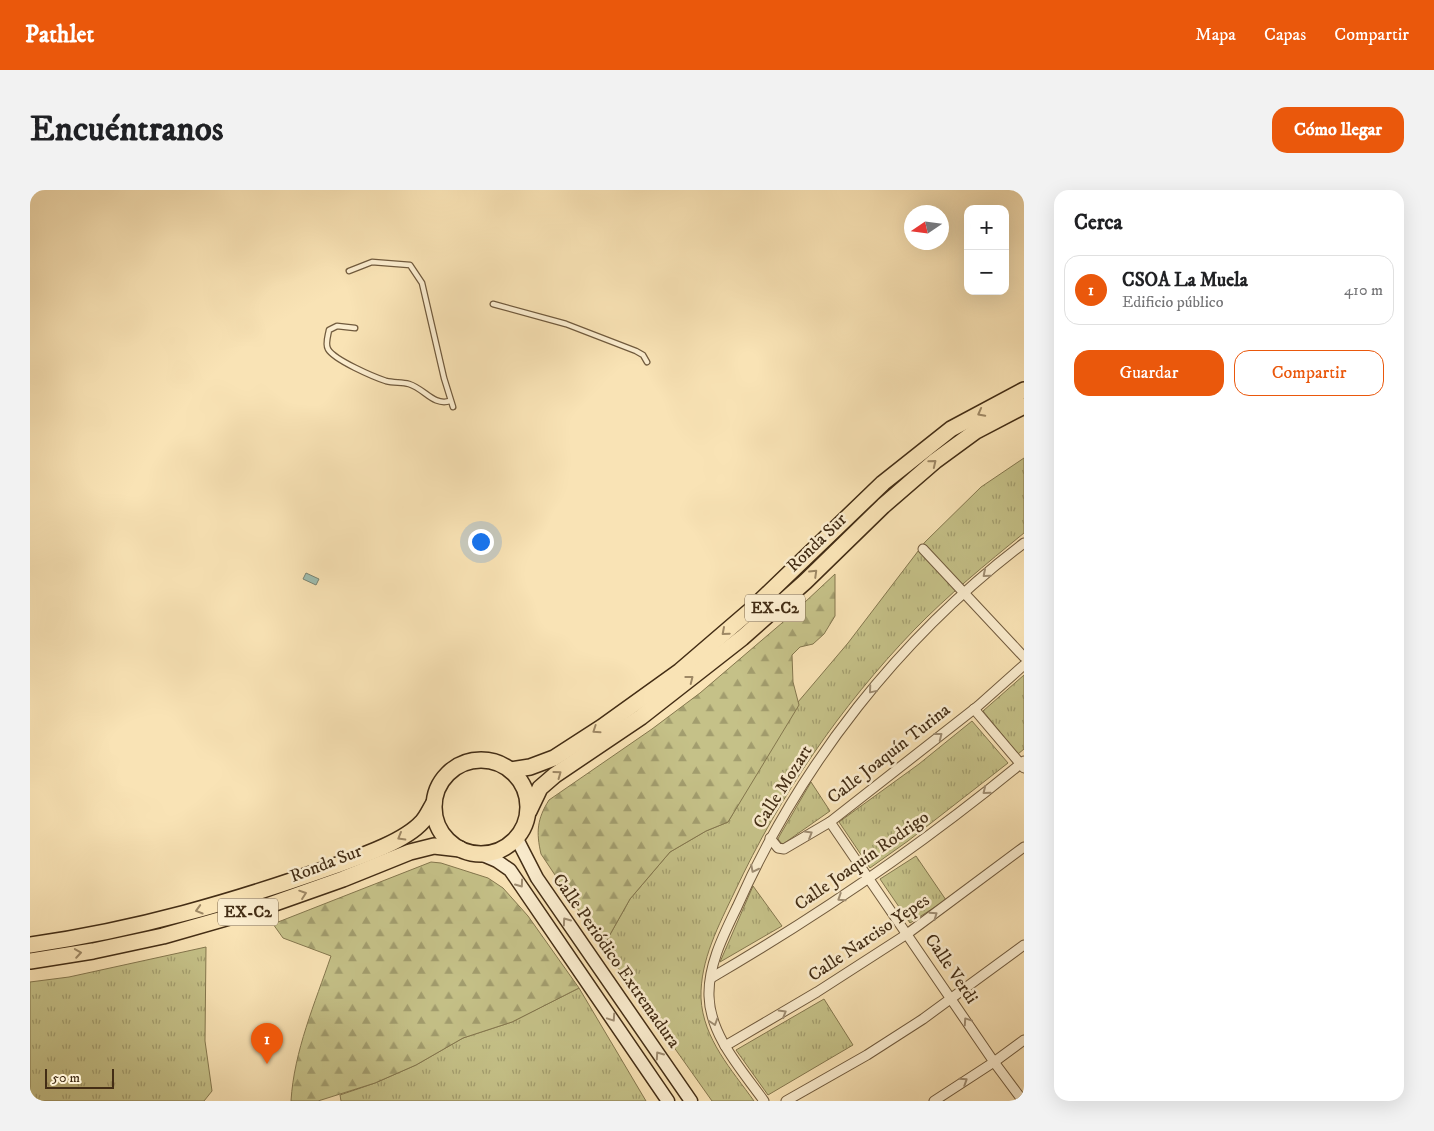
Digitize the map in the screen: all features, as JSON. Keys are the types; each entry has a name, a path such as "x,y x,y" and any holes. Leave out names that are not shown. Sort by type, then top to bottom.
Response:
{"highway":[{"name":"Ronda Sur","path":"511,770 530,767 554,758 602,727 680,671 751,610 883,482 951,429 1024,390"},
{"name":"Ronda Sur","path":"529,811 540,788 555,775 641,717 742,638 805,582 883,506 935,460 976,431 1024,406"},
{"name":"EX-C2","path":"483,854 471,853 460,849 448,841 440,830 435,817 434,803 437,789 445,776 456,766 470,760 484,759 499,762 520,778 528,799 529,811 527,821 516,839"},
{"name":"Ronda Sur","path":"30,945 106,933 171,918 264,891 387,845 408,834 422,823 434,803"},
{"path":"483,854 501,850 516,839"},
{"name":"Ronda Sur","path":"30,961 93,951 163,936 252,911 343,879 410,852 434,846 460,849"}],"main road":[{"name":"Calle Periódico Extremadura","path":"516,839 537,878 690,1101"},
{"name":"Calle Periódico Extremadura","path":"483,854 510,870 668,1101"}],"street":[{"name":"Calle Mozart","path":"764,1101 718,1034 708,995 719,946 749,879 770,838 812,769 858,707 914,643 964,594 1024,543"},
{"path":"922,549 1024,657"},
{"name":"Calle Joaquín Turina","path":"770,838 778,848 784,849 830,822 974,709 1024,665"},
{"path":"974,709 1023,764"},
{"name":"Calle Joaquín Rodrigo","path":"711,978 798,926 869,879 1023,764"},
{"name":"Calle Verdi","path":"830,822 994,1062 1023,1101"},
{"name":"Calle Narciso Yepes","path":"725,1046 810,997 907,934 1024,847"},
{"path":"786,1101 867,1054 952,998 1024,945"},
{"path":"934,1101 1024,1040"}],"lane":[{"path":"349,271 372,262 410,265 422,283 453,407"},
{"path":"493,304 566,324 636,351 643,355 647,362"},
{"path":"355,328 337,326 329,330 327,339 328,349 335,356 386,381 409,384 422,389 437,401 443,403 450,401"}],"green space":[{"path":"1024,458 1024,533 940,604 887,659 861,690 814,753 792,787 753,855 735,891 707,956 701,998 707,1027 713,1040 728,1066 754,1101 712,1101 603,947 630,899 670,852 706,831 728,822 798,702 848,643 925,542 981,487"},
{"path":"835,574 835,616 824,634 813,644 800,647 792,655 793,682 799,705 728,822 706,831 670,852 630,899 603,947 541,854 538,839 539,826 542,813 549,800 652,729 700,693 789,617"},
{"path":"1024,675 1024,749 1018,754 983,711"},
{"path":"972,721 1008,763 908,841 870,868 839,822 919,764"},
{"path":"811,782 830,811 783,844 778,839"},
{"path":"916,856 946,900 910,923 880,879"},
{"path":"431,862 441,863 488,878 503,888 528,916 579,988 512,1022 463,1038 416,1065 375,1083 318,1101 291,1101 296,1064 312,1009 331,956 283,938 273,924"},
{"path":"753,886 782,926 720,962"},
{"path":"206,947 205,1041 212,1091 204,1101 30,1101 30,982 69,977"},
{"path":"579,988 646,1101 341,1101 340,1095 375,1083 416,1065 463,1038 512,1022"},
{"path":"824,999 853,1045 768,1095 736,1050"}],"water":[{"path":"306,573 319,579 316,585 303,579"}],"place":[{"name":"CSOA La Muela","path":"267,1064"}]}
